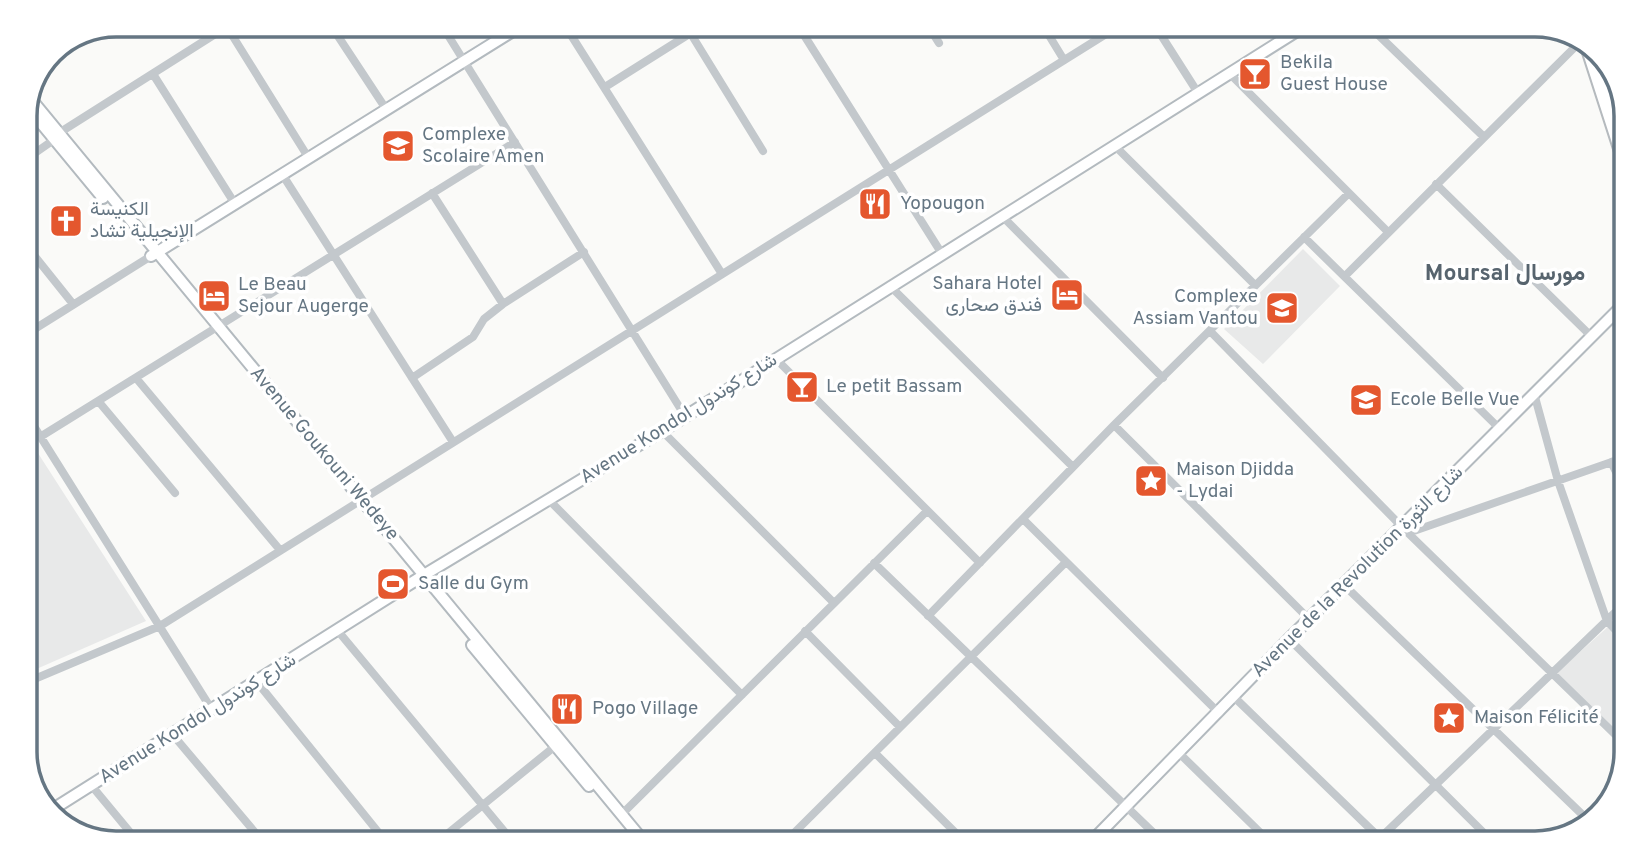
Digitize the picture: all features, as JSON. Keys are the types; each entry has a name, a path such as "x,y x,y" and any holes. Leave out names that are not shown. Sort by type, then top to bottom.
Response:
{"main road":[{"path":"1596,66 1613,103"}],"street":[{"path":"37,151 212,37"},
{"path":"236,37 308,157"},
{"path":"339,37 386,109"},
{"path":"449,37 685,416"},
{"path":"37,327 503,37"},
{"path":"572,37 722,274"},
{"path":"605,88 686,37"},
{"path":"693,37 763,151"},
{"path":"805,37 942,254"},
{"path":"935,37 939,43"},
{"path":"1050,37 1064,60"},
{"path":"37,678 160,626 1101,37"},
{"path":"1162,37 1198,93"},
{"name":"Avenue Kondol شارع كوندول","path":"58,806 421,577 662,432 1287,37"},
{"path":"1380,37 1483,137"},
{"path":"1345,276 1574,47"},
{"path":"1229,73 1388,232"},
{"path":"153,74 235,204"},
{"name":"Avenue Goukouni Wedeye","path":"37,108 57,136 215,328 634,831"},
{"name":"Avenue Goukouni Wedeye","path":"37,116 57,136"},
{"path":"40,437 515,142"},
{"path":"1115,146 1255,285"},
{"path":"282,174 453,442"},
{"path":"1436,184 1592,337"},
{"path":"432,193 503,304"},
{"path":"928,616 1114,425 1348,194"},
{"path":"1002,216 1163,378"},
{"path":"1304,237 1501,430"},
{"path":"412,378 473,337 484,319 503,304 583,252"},
{"path":"37,259 73,304"},
{"path":"890,286 1073,467"},
{"name":"Avenue de la Revolution شارع الثورة","path":"1102,831 1309,619 1405,531 1614,314"},
{"path":"1210,331 1405,531 1614,733"},
{"path":"776,359 980,564"},
{"path":"136,378 280,551"},
{"path":"1535,397 1558,481 1607,621 1614,628"},
{"path":"99,402 175,493"},
{"path":"1114,425 1309,619"},
{"path":"37,432 212,710"},
{"path":"662,432 833,603"},
{"path":"1405,531 1614,461"},
{"path":"1611,462 1614,468"},
{"path":"549,500 742,695"},
{"path":"621,815 927,511"},
{"path":"1024,520 1219,713"},
{"path":"796,831 1066,562"},
{"path":"874,563 1151,831"},
{"path":"1344,585 1583,815"},
{"path":"1390,831 1436,783 1614,614"},
{"path":"338,631 503,831"},
{"path":"806,631 900,727"},
{"path":"1289,639 1482,831"},
{"path":"257,682 377,831"},
{"path":"1233,696 1369,831"},
{"path":"173,735 253,831"},
{"path":"452,831 559,744"},
{"name":"Avenue Goukouni Wedeye","path":"559,744 626,831"},
{"path":"875,752 953,831"},
{"path":"1179,752 1257,831"},
{"path":"91,786 128,831"}],"shaded area":[{"name":"Complexe Assiam Vantou","path":"1303,249 1340,286 1263,364 1224,329"},
{"path":"37,452 146,621 37,669"},
{"path":"1610,625 1614,629 1614,739 1552,677"}],"place":[{"name":"Bekila Guest House","path":"1255,74"},
{"name":"Complexe Scolaire Amen","path":"398,146"},
{"name":"Yopougon","path":"875,204"},
{"name":"الكنيسة الإنجيلية تشاد","path":"66,221"},
{"name":"Sahara Hotel فندق صحارى","path":"1067,295"},
{"name":"Le Beau Sejour Augerge","path":"214,296"},
{"name":"Complexe Assiam Vantou","path":"1282,308"},
{"name":"Le petit Bassam","path":"802,387"},
{"name":"Ecole Belle Vue","path":"1366,400"},
{"name":"Maison Djidda - Lydai","path":"1151,481"},
{"name":"Salle du Gym","path":"393,584"},
{"name":"Pogo Village","path":"567,709"},
{"name":"Maison Félicité","path":"1449,718"}],"district":[{"name":"Moursal مورسال","path":"1505,274"}]}
